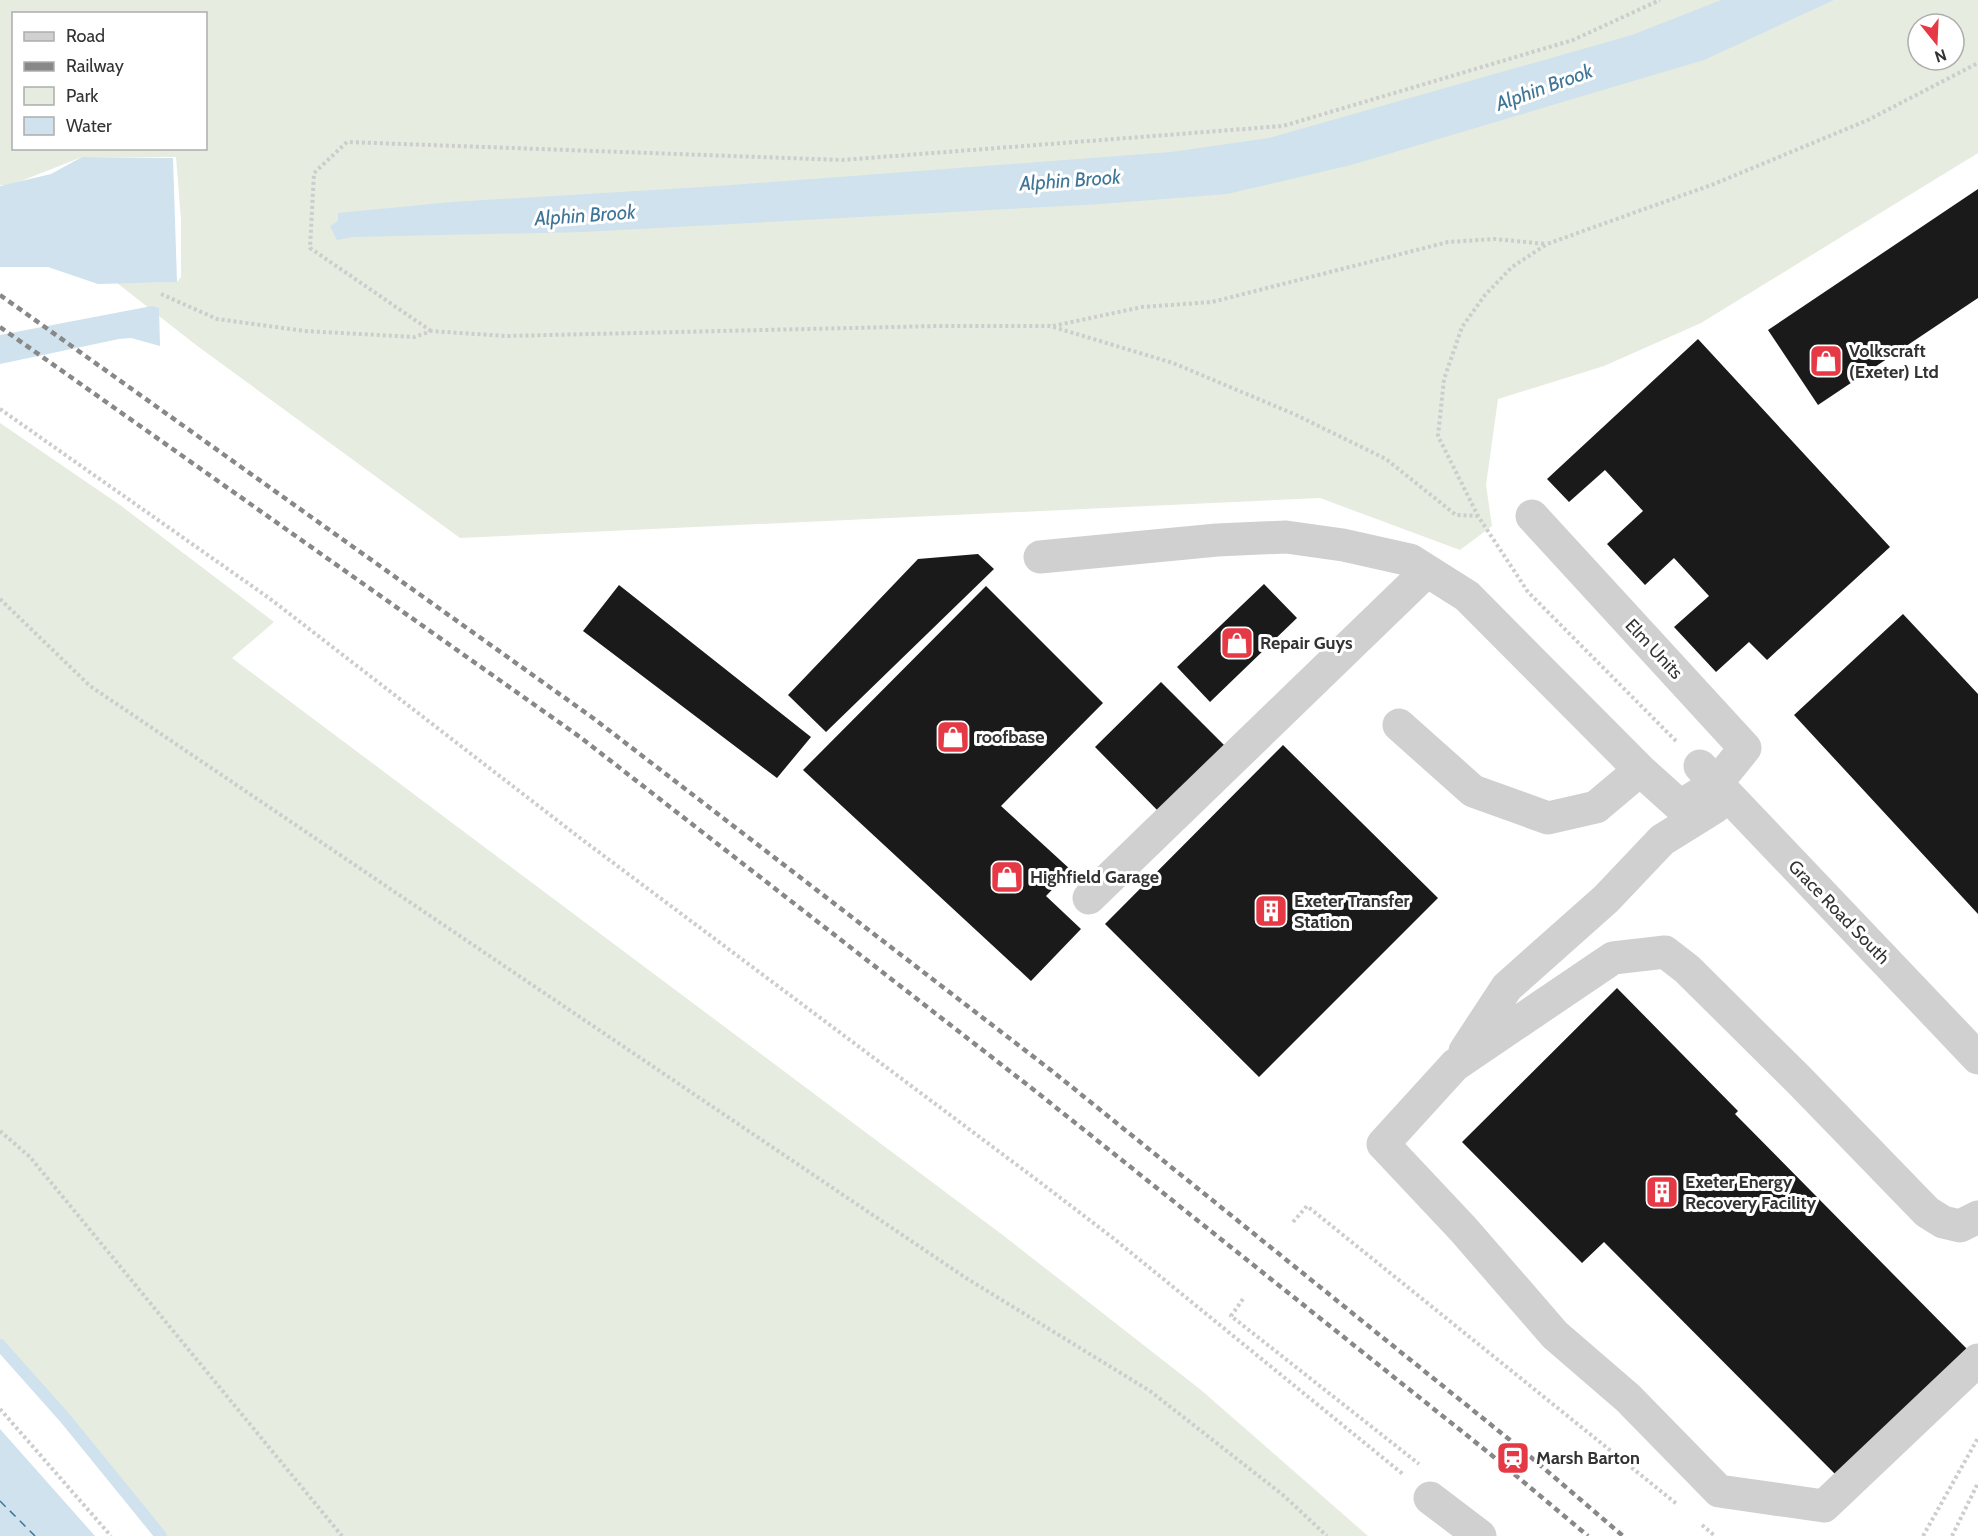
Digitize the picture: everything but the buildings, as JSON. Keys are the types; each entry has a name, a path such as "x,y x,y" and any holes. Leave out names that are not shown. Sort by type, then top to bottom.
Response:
{"street":[{"name":"Elm Units","path":"1532,516 1745,748 1715,782"},
{"path":"1040,558 1217,540 1286,537 1343,545 1410,560 1467,596 1640,770 1680,806 1715,782"},
{"path":"1089,898 1427,571"},
{"path":"1399,724 1473,791 1548,818 1596,807 1640,770"},
{"path":"1715,782 1606,899 1507,987 1455,1065 1383,1144 1463,1229 1555,1335 1628,1398 1719,1491 1824,1506 1978,1359"},
{"name":"Grace Road South","path":"1715,782 1978,1058"},
{"path":"1455,1065 1613,958 1665,952 1687,969 1751,1032 1927,1212 1943,1222 1960,1226 1978,1217"},
{"path":"1430,1497 1480,1536"}],"path":[{"path":"431,331 310,248 314,173 347,142 842,160 1283,126 1573,40 1660,0"},
{"path":"1715,782 1528,592 1478,516 1438,436 1444,379 1462,327 1485,295 1512,267 1547,244 1714,184 1868,120 1978,63"},
{"path":"161,294 217,319 305,331 415,337 431,331 506,336 867,327 1050,326 1142,307 1212,302 1448,242 1495,239 1547,244"},
{"path":"1050,326 1173,363 1294,414 1386,459 1456,515 1478,516"},
{"path":"0,410 269,598 580,838 1059,1197 1430,1497 1439,1480 1231,1316 1243,1299"},
{"path":"0,599 90,686 966,1278 1150,1390 1282,1495 1328,1536"},
{"path":"0,1131 30,1156 342,1536"},
{"path":"1293,1222 1307,1206 1682,1508"},
{"path":"0,1409 111,1536"},
{"path":"1923,1536 1978,1438"},
{"path":"1952,1536 1978,1483"},
{"path":"1698,1522 1715,1536"}],"green space":[{"path":"0,0 1978,0 1978,153 1701,323 1604,366 1498,399 1486,485 1492,526 1460,550 1320,498 460,538 196,345 117,283 177,282 181,277 181,220 176,157 82,157 11,185 0,185"},
{"path":"0,423 120,505 274,622 232,658 1004,1236 1201,1390 1368,1536 158,1536 47,1397 0,1351"}],"water":[{"name":"Alphin Brook","path":"1721,0 1834,0 1704,60 1351,165 1227,194 1101,204 584,232 352,237 337,240 330,226 338,221 338,213 452,202 719,186 1171,152 1269,138 1632,35"},
{"path":"82,157 173,158 177,282 98,284 48,267 0,267 0,186 51,174"},
{"path":"152,306 159,308 160,346 131,338 119,339 0,364 0,335"},
{"path":"0,1429 95,1536 0,1536"}],"waterway":[{"path":"0,1345 65,1418 161,1536"}],"ferry route":[{"path":"0,1501 35,1536"}],"railway":[{"path":"0,295 593,718 1052,1071 1526,1453 1623,1536"},
{"path":"0,327 580,737 1034,1090 1489,1453 1588,1536"}],"place":[{"name":"Volkscraft (Exeter) Ltd","path":"1826,361"},
{"name":"Repair Guys","path":"1237,643"},
{"name":"roofbase","path":"953,737"},
{"name":"Highfield Garage","path":"1007,877"},
{"name":"Exeter Transfer Station","path":"1271,911"},
{"name":"Exeter Energy Recovery Facility","path":"1662,1192"},
{"name":"Marsh Barton","path":"1513,1458"}]}
